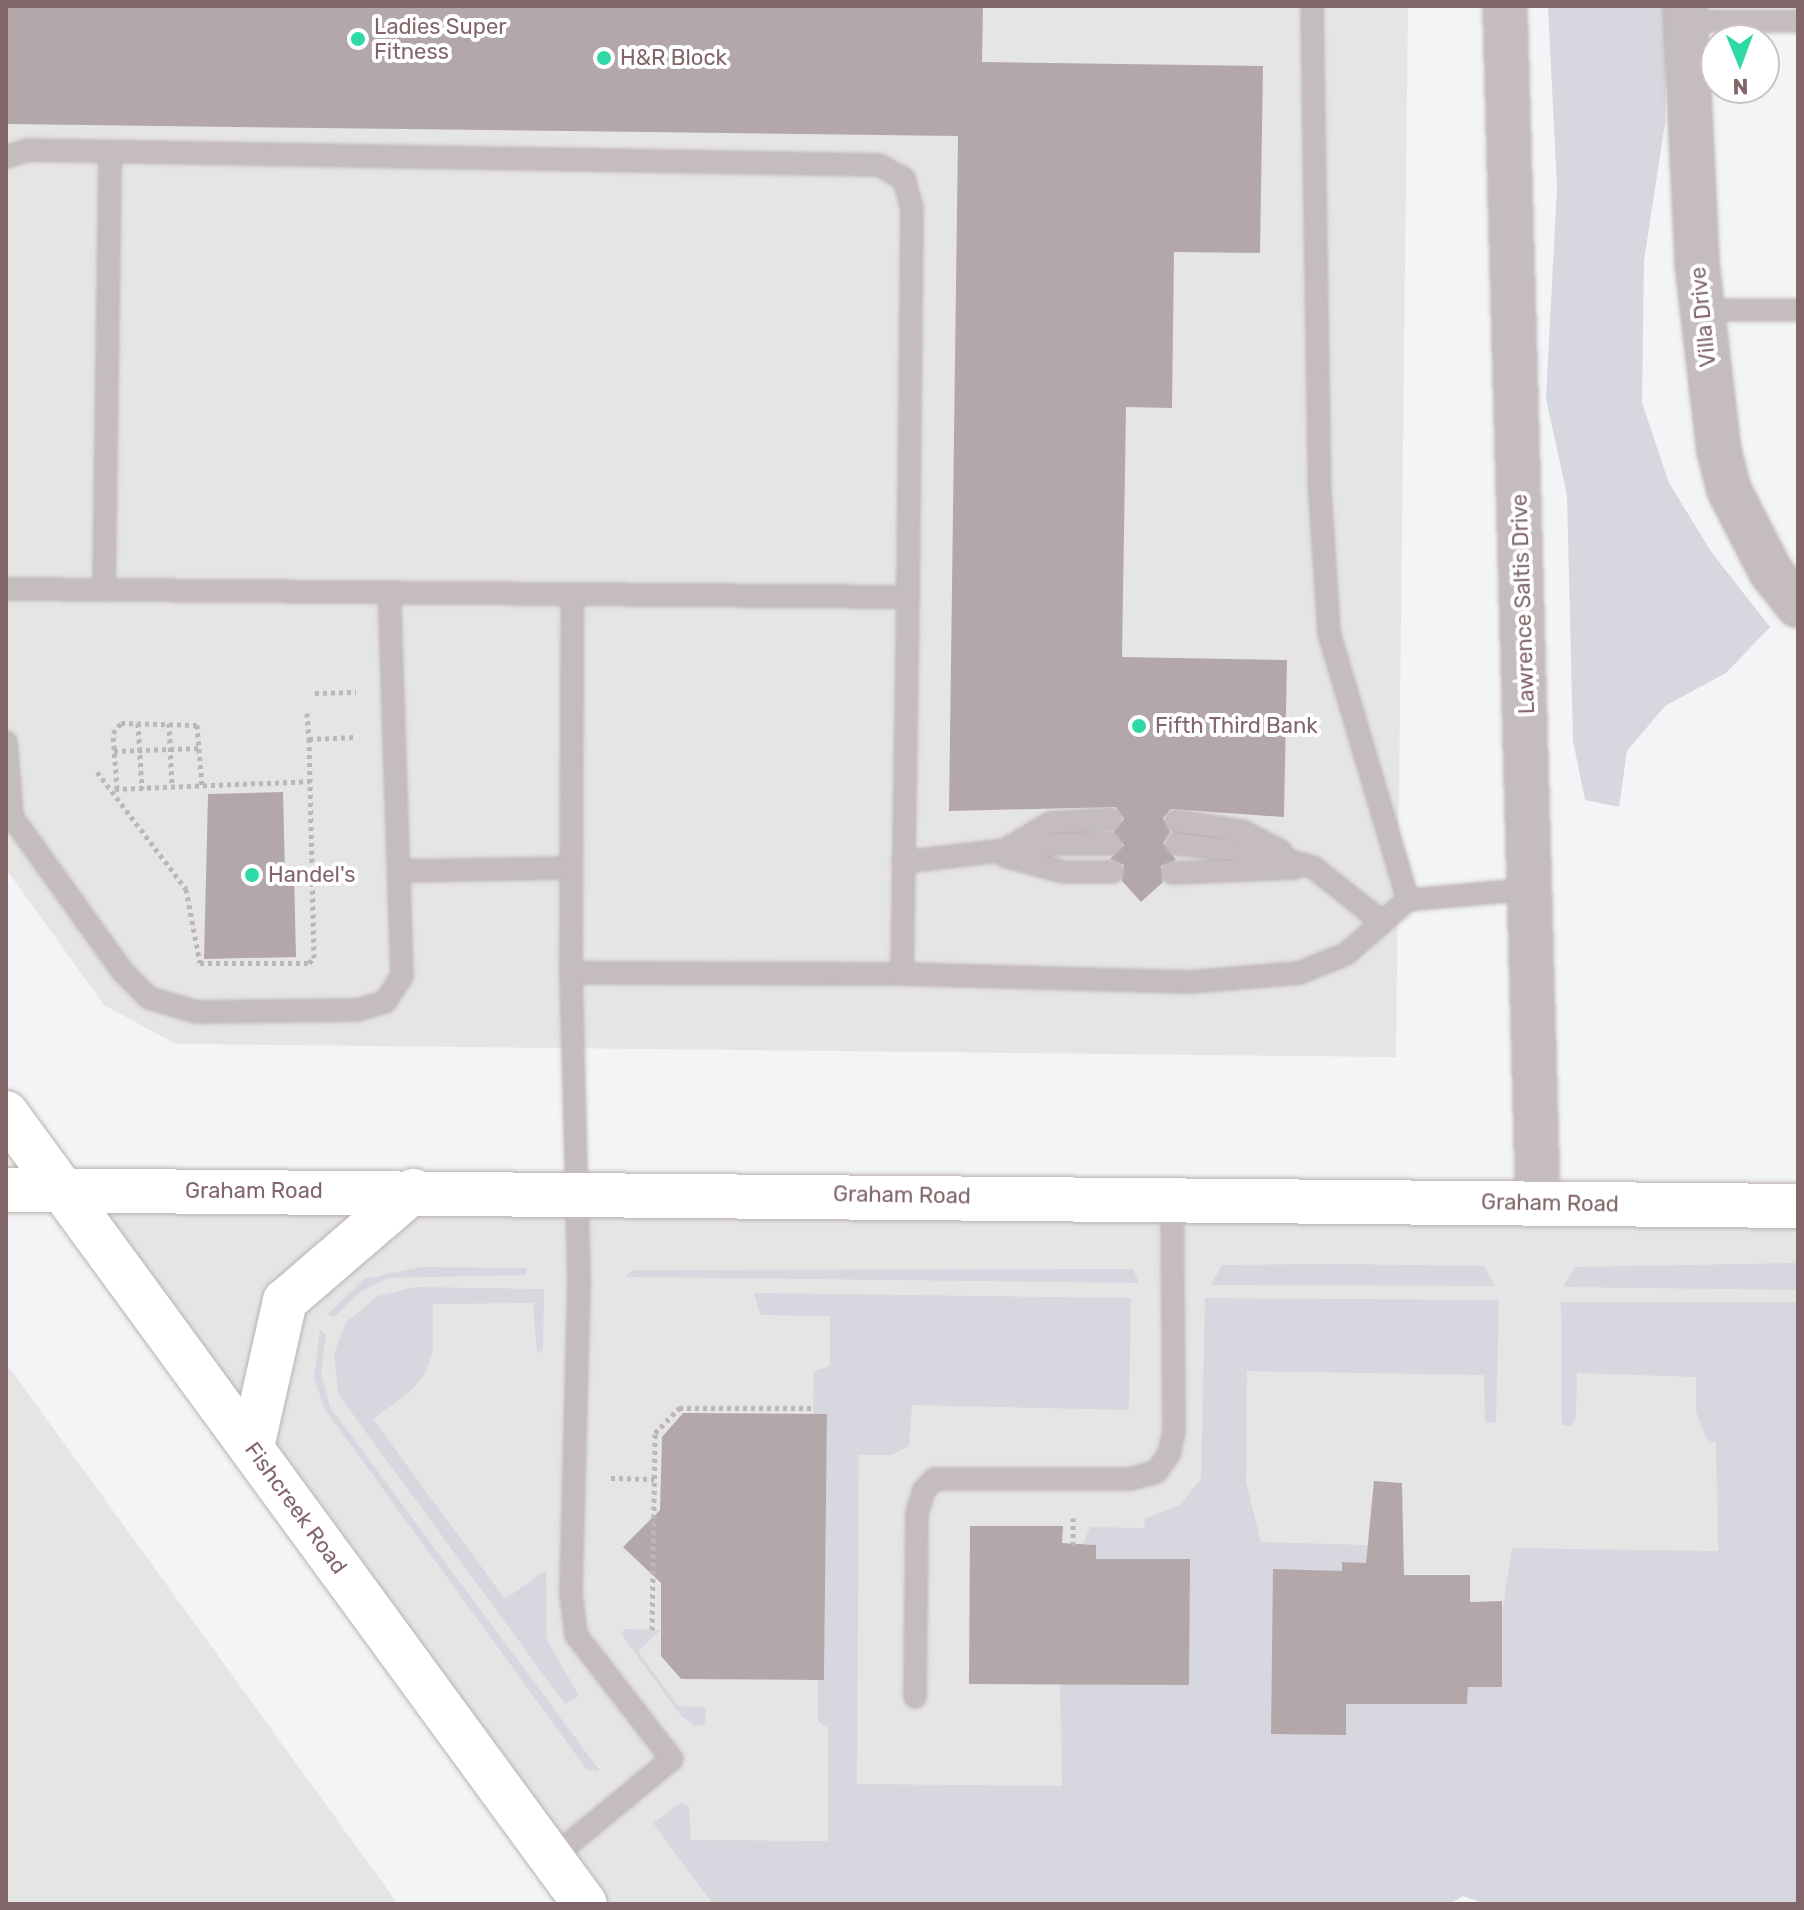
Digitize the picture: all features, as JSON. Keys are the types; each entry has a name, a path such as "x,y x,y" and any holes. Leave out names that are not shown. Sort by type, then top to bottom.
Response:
{"main road":[{"name":"Fishcreek Road","path":"6,1113 585,1904"},
{"name":"Graham Road","path":"6,1190 579,1191 1798,1206"},
{"path":"252,1447 285,1301 413,1191"}],"street":[{"name":"Lawrence Saltis Drive","path":"1505,6 1538,1203"},
{"name":"Villa Drive","path":"1685,14 1702,310 1729,490 1771,572 1798,606"}],"lane":[{"path":"1312,6 1320,493 1329,633 1408,900"},
{"path":"1685,14 1798,21"},
{"path":"6,157 28,150 879,165 904,179 912,208 902,974"},
{"path":"104,590 110,151"},
{"path":"1702,310 1798,310"},
{"path":"6,589 908,597"},
{"path":"6,742 12,817 123,972 149,998 197,1012 357,1010 385,1002 402,976 389,592"},
{"path":"552,1858 672,1759 576,1635 571,1594 579,1191 568,868 572,594"},
{"path":"997,854 1050,823 1111,819"},
{"path":"1176,821 1242,831 1313,867 1382,922"},
{"path":"903,862 997,854 1059,844 1111,844"},
{"path":"1176,844 1261,853 1313,867"},
{"path":"997,854 1064,872 1113,872"},
{"path":"1172,873 1313,867"},
{"path":"399,871 568,868"},
{"path":"571,973 902,974 1190,982 1299,973 1346,954 1408,900 1531,889"},
{"path":"915,1697 917,1513 924,1490 935,1479 1130,1479 1156,1472 1169,1454 1174,1430 1172,1199"}],"path":[{"path":"97,772 186,889 200,963 309,963 314,958 307,713"},
{"path":"138,723 142,789"},
{"path":"113,790 115,726 138,723 197,725 202,786"},
{"path":"169,723 172,787"},
{"path":"309,739 393,736"},
{"path":"114,751 200,748"},
{"path":"113,790 310,781"},
{"path":"652,1630 655,1433 679,1408 813,1408"}],"shaded area":[{"path":"6,6 1408,6 1396,1057 176,1044 104,1005 6,869"},
{"path":"1548,6 1667,6 1665,123 1644,261 1642,403 1669,483 1712,553 1770,627 1726,673 1665,706 1627,751 1619,807 1585,800 1573,741 1567,495 1546,399 1557,187"},
{"path":"65,1191 1798,1206 1798,1809 733,1904 585,1904"},
{"path":"1798,1263 1798,1290 1563,1287 1575,1267"},
{"path":"1222,1265 1484,1266 1495,1286 1211,1285"},
{"path":"420,1267 527,1268 526,1275 388,1278 362,1291 334,1317 327,1315 364,1279"},
{"path":"1133,1269 1139,1283 625,1277 633,1270"},
{"path":"415,1287 544,1289 543,1349 537,1354 533,1303 433,1304 433,1350 426,1372 410,1392 373,1419 505,1599 546,1570 547,1640 579,1696 565,1704 338,1394 334,1354 346,1322 378,1296"},
{"path":"754,1293 1131,1298 1129,1410 912,1405 909,1446 892,1455 859,1455 857,1784 1062,1786 1060,1684 1189,1684 1189,1559 1096,1559 1096,1545 1083,1544 1090,1527 1144,1528 1145,1518 1179,1506 1201,1479 1205,1298 1499,1300 1496,1422 1485,1423 1484,1375 1247,1371 1246,1482 1261,1542 1368,1545 1366,1563 1342,1562 1342,1571 1273,1570 1346,1704 1467,1704 1468,1687 1502,1687 1502,1614 1512,1548 1718,1551 1716,1443 1707,1440 1696,1412 1696,1377 1577,1373 1576,1419 1570,1426 1562,1425 1561,1302 1798,1302 1798,1904 1486,1904 1463,1896 1449,1904 713,1904 653,1823 682,1802 689,1807 691,1840 828,1841 828,1728 818,1722 818,1680 824,1680 827,1415 814,1414 813,1400 814,1371 830,1366 830,1316 760,1315"},
{"path":"320,1329 326,1335 321,1372 330,1407 600,1771 587,1770 324,1408 314,1378"},
{"path":"6,1363 398,1904 6,1904"},
{"path":"624,1629 661,1630 638,1651 678,1706 706,1707 705,1725 696,1726 681,1716 622,1635"}],"building":[{"path":"6,6 983,6 982,62 1263,66 1260,253 1174,252 1172,408 1126,407 1122,657 1287,660 1284,817 1171,809 1163,818 1170,832 1163,843 1176,860 1161,866 1163,882 1141,902 1122,881 1124,865 1110,859 1124,845 1113,832 1124,819 1116,807 949,811 958,136 6,124"},
{"name":"Handel's","path":"283,792 285,874 294,874 296,957 204,959 208,794"},
{"path":"683,1413 827,1414 824,1680 681,1679 661,1656 661,1583 623,1547 660,1510 662,1437"},
{"path":"1374,1481 1402,1483 1404,1575 1470,1575 1470,1602 1502,1601 1502,1687 1468,1687 1467,1704 1346,1704 1346,1735 1271,1734 1273,1569 1342,1571 1342,1562 1366,1563"},
{"path":"970,1526 1063,1526 1062,1543 1096,1545 1096,1559 1190,1559 1189,1685 969,1684"}],"place":[{"name":"Ladies Super Fitness","path":"358,39"},
{"name":"H&R Block","path":"604,58"},
{"name":"Fifth Third Bank","path":"1139,726"},
{"name":"Handel's","path":"252,875"}]}
